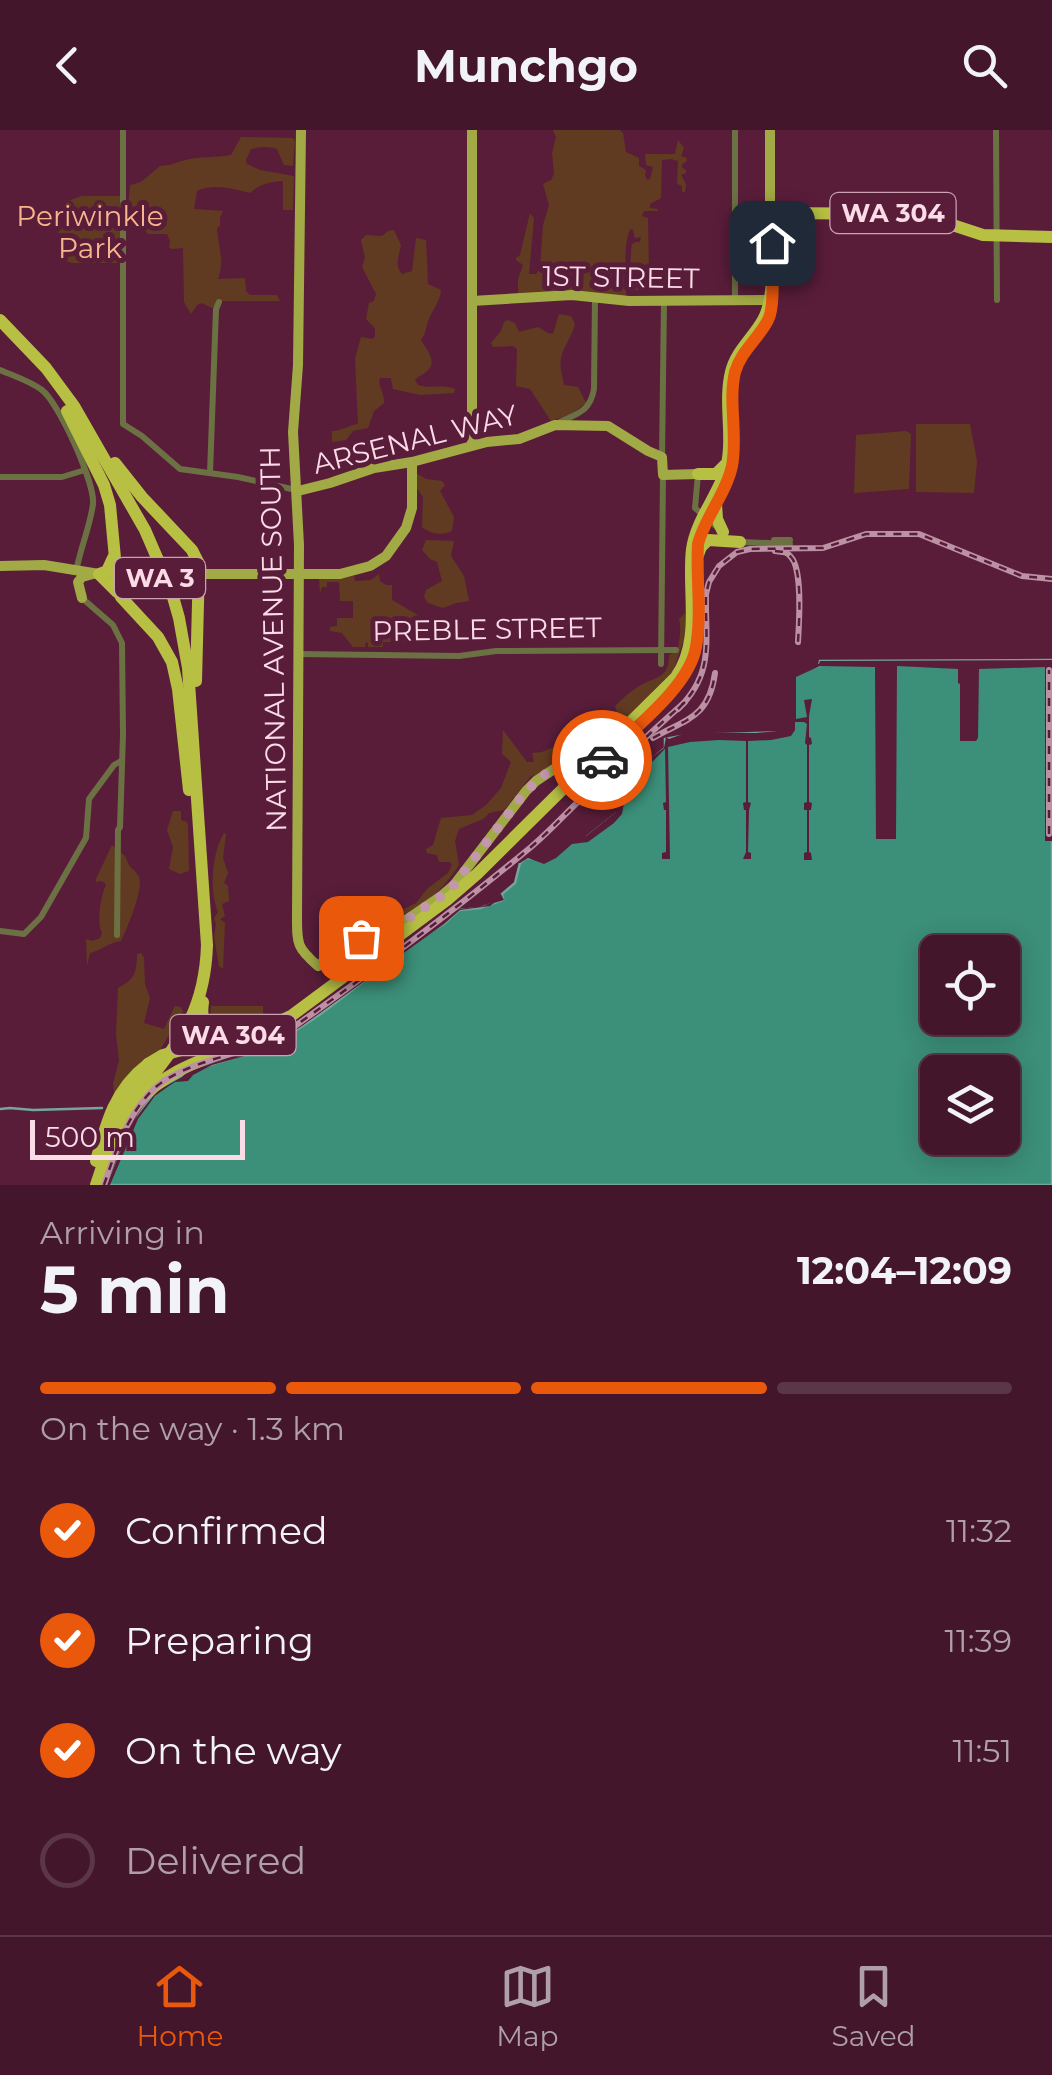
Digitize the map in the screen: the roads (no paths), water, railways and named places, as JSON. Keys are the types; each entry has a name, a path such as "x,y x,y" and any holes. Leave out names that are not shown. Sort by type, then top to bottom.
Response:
{"highway":[{"name":"WA 304","path":"92,1185 114,1102 148,1064 177,1049 263,1030 305,1008 462,888 672,691 690,665 697,635 698,544 705,518 716,504 732,466 736,371 767,322 771,296 770,220 788,213 919,214 973,233 1052,237"},
{"name":"WA 304","path":"587,770 683,667 690,644 693,543 727,464 731,370 763,320 771,296"},
{"name":"WA 3","path":"0,320 46,368 87,427 152,544 179,618 188,668 207,945 204,982 192,1020 177,1049 132,1100 92,1185"},
{"name":"WA 3","path":"0,330 51,384 76,420 150,554 164,588 180,651 201,962 177,1049 122,1107 92,1185"},
{"path":"46,368 72,396 127,479 195,554 208,574 197,619 195,764"},
{"path":"51,384 106,492 112,516 116,585 122,596"},
{"path":"698,474 719,473 727,464"},
{"path":"716,504 723,532"},
{"path":"698,556 700,547 708,540 740,542"},
{"path":"83,567 108,570 114,556"},
{"path":"83,567 122,596 158,637 174,668 191,798"},
{"name":"WA 304","path":"204,982 202,1019 218,1035 252,1031 305,1008"},
{"path":"106,1153 128,1114 162,1078 261,1037 305,1008"}],"main road":[{"name":"NATIONAL AVENUE SOUTH","path":"301,130 298,378 293,432 299,575 297,942 302,951 318,966 353,942 396,927 454,885 536,780 569,759 587,770"},
{"path":"472,130 472,445"},
{"path":"770,130 770,220"},
{"name":"1ST STREET","path":"472,302 565,295 664,301 735,301 771,296"},
{"name":"ARSENAL WAY","path":"298,491 374,468 472,445 519,439 555,425 608,426 662,456"},
{"path":"662,456 662,475 698,474"},
{"path":"0,566 83,567 116,574 352,572 386,556 406,528 412,508 412,462"},
{"path":"82,598 78,582 86,576 83,567"}],"street":[{"name":"ARSENAL WAY","path":"123,130 123,424 180,468 238,476 298,491"},
{"path":"735,130 735,301"},
{"path":"996,130 996,300"},
{"path":"555,425 584,410 592,401 595,298"},
{"path":"662,456 664,301"},
{"path":"210,473 219,302"},
{"path":"0,370 49,397 92,490 83,567 76,584 82,598 113,625 122,643 117,935"},
{"path":"0,477 62,477 85,470"},
{"path":"698,474 694,505 723,532 740,542 790,542"},
{"path":"661,664 662,475"},
{"name":"PREBLE STREET","path":"298,654 459,656 486,651 676,650"},
{"path":"0,931 24,934 41,917 86,838 89,799 114,765 122,761"}],"waterway":[{"path":"0,1109 102,1108"}],"railway":[{"path":"678,709 690,696 703,669 709,582 719,566 737,552 823,548 866,534 919,534 1022,576 1052,579"},
{"path":"775,551 789,555 795,564 798,642"},
{"path":"1049,670 1049,834"},
{"path":"653,738 686,721 701,708 715,673"},
{"path":"104,1185 131,1119 157,1086 188,1068 279,1036 355,983 531,847 685,702"}],"park label":[{"name":"Periwinkle Park","path":"90,232"}]}
